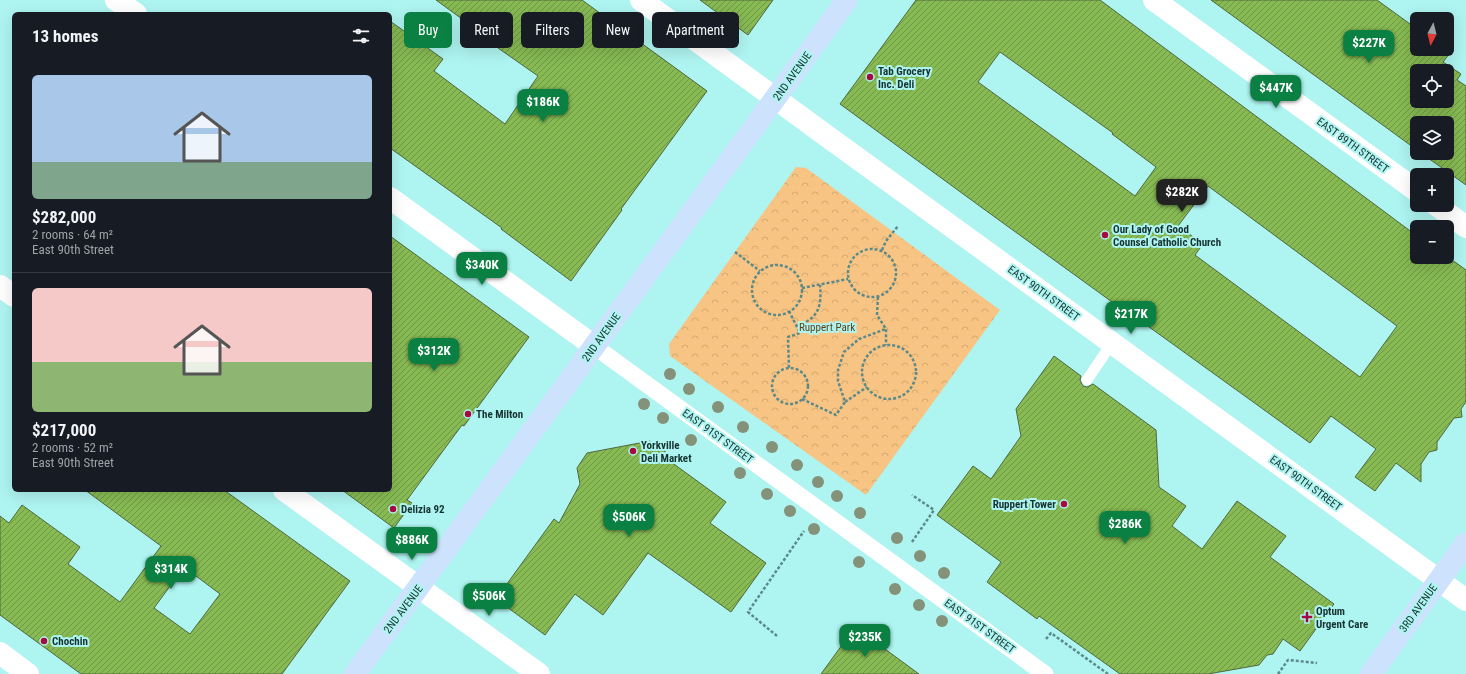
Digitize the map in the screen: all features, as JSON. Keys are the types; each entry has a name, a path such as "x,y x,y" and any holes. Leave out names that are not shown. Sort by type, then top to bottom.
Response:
{"main road":[{"name":"2ND AVENUE","path":"355,674 847,0"},
{"name":"3RD AVENUE","path":"1371,674 1466,543"}],"street":[{"path":"116,0 133,12"},
{"name":"EAST 90TH STREET","path":"641,0 1466,600"},
{"name":"EAST 89TH STREET","path":"1154,0 1410,186"},
{"name":"EAST 91ST STREET","path":"392,199 1046,674"},
{"path":"1446,212 1466,227"},
{"path":"0,286 12,295"},
{"path":"287,492 539,674"},
{"path":"0,653 28,674"}],"lane":[{"path":"1087,380 1112,343"}],"path":[{"path":"882,250 886,240 898,226"},
{"path":"866,249 882,250 894,260 897,275 895,282 891,289 885,294 878,297 863,296 857,292 848,279 849,264 853,257 866,249"},
{"path":"735,252 760,271"},
{"path":"774,265 782,265 790,268 796,273 802,288 799,302 789,311 782,314 766,312 757,304 752,293 752,285 760,271 766,267 774,265"},
{"path":"802,288 848,279"},
{"path":"797,326 808,322 816,315 821,296 820,285"},
{"path":"878,297 877,315 886,329 886,345"},
{"path":"789,311 800,333 788,337 789,368"},
{"path":"845,402 838,381 838,370 844,352 858,339 886,329"},
{"path":"886,345 899,346 909,354 914,361 916,370 914,382 906,393 890,399 881,398 873,394 867,387 863,379 862,370 864,361 869,353 877,347 886,345"},
{"path":"789,368 801,372 808,383 806,395 802,399 792,404 786,404 780,402 773,393 772,387 775,376 789,368"},
{"path":"802,399 836,415 845,402 867,387"},
{"path":"912,495 934,510 912,542"},
{"path":"777,636 748,612 804,531"},
{"path":"1046,639 1051,633 1108,674"},
{"path":"1278,674 1288,660 1317,663"}],"green space":[{"name":"Ruppert Park","path":"796,167 806,168 1000,310 866,495 670,356 669,344"}],"building":[{"path":"436,0 582,0 598,12 592,12 592,48 644,48 644,45 707,91 621,209 622,210 571,281 501,229 502,228 392,149 392,22 404,31 404,48 428,48 443,59 434,71 505,124 538,76 498,48 513,48 513,12 460,12 460,18"},
{"path":"700,0 773,0 748,35 739,28 739,12 716,12"},
{"path":"916,0 1100,0 1410,231 1410,264 1454,264 1454,261 1466,270 1466,402 1461,409 1462,417 1454,418 1437,442 1437,450 1429,452 1421,464 1421,482 1396,463 1375,491 1355,477 1376,449 1331,416 1310,443 840,104","holes":["1000,52 1113,133 1112,134 1156,167 1135,196 978,82","1208,186 1397,326 1360,377 1195,255 1203,244 1178,226"]},
{"path":"1211,0 1377,0 1410,24 1410,56 1448,56 1443,62 1446,64 1410,64 1410,108 1454,108 1454,69 1461,74 1457,80 1466,86 1466,185 1454,176 1454,168 1442,168 1431,160 1454,160 1454,116 1410,116 1410,145"},
{"path":"392,237 529,337 464,426 462,425 407,500 412,503 394,528 345,492 392,492"},
{"name":"Ruppert Tower","path":"1054,356 1081,376 1080,380 1083,386 1087,387 1093,384 1156,430 1159,487 1186,506 1172,526 1202,549 1237,501 1286,536 1270,557 1334,604 1300,651 1283,639 1273,654 1267,655 1259,665 1208,674 1120,674 1039,616 1037,619 987,582 1001,562 937,515 973,466 991,479 1021,436 1016,409"},
{"path":"650,441 670,455 667,459 726,502 710,523 766,563 731,612 648,553 603,615 575,594 545,635 496,599 554,519 559,523 580,484 577,468 587,453"},
{"path":"88,492 227,492 350,581 282,674 81,674 0,615 0,516 9,523 22,505 80,547 68,564 120,602 161,546","holes":["184,567 220,594 190,634 154,608"]},
{"path":"855,627 919,674 821,674"}],"place":[{"name":"Tab Grocery Inc. Deli","path":"870,77"},
{"name":"Our Lady of Good Counsel Catholic Church","path":"1105,235"},
{"name":"The Milton","path":"468,414"},
{"name":"Yorkville Deli Market","path":"633,451"},
{"name":"Ruppert Tower","path":"1064,504"},
{"name":"Delizia 92","path":"393,509"},
{"name":"Optum Urgent Care","path":"1307,617"},
{"name":"Chochin","path":"44,641"}]}
